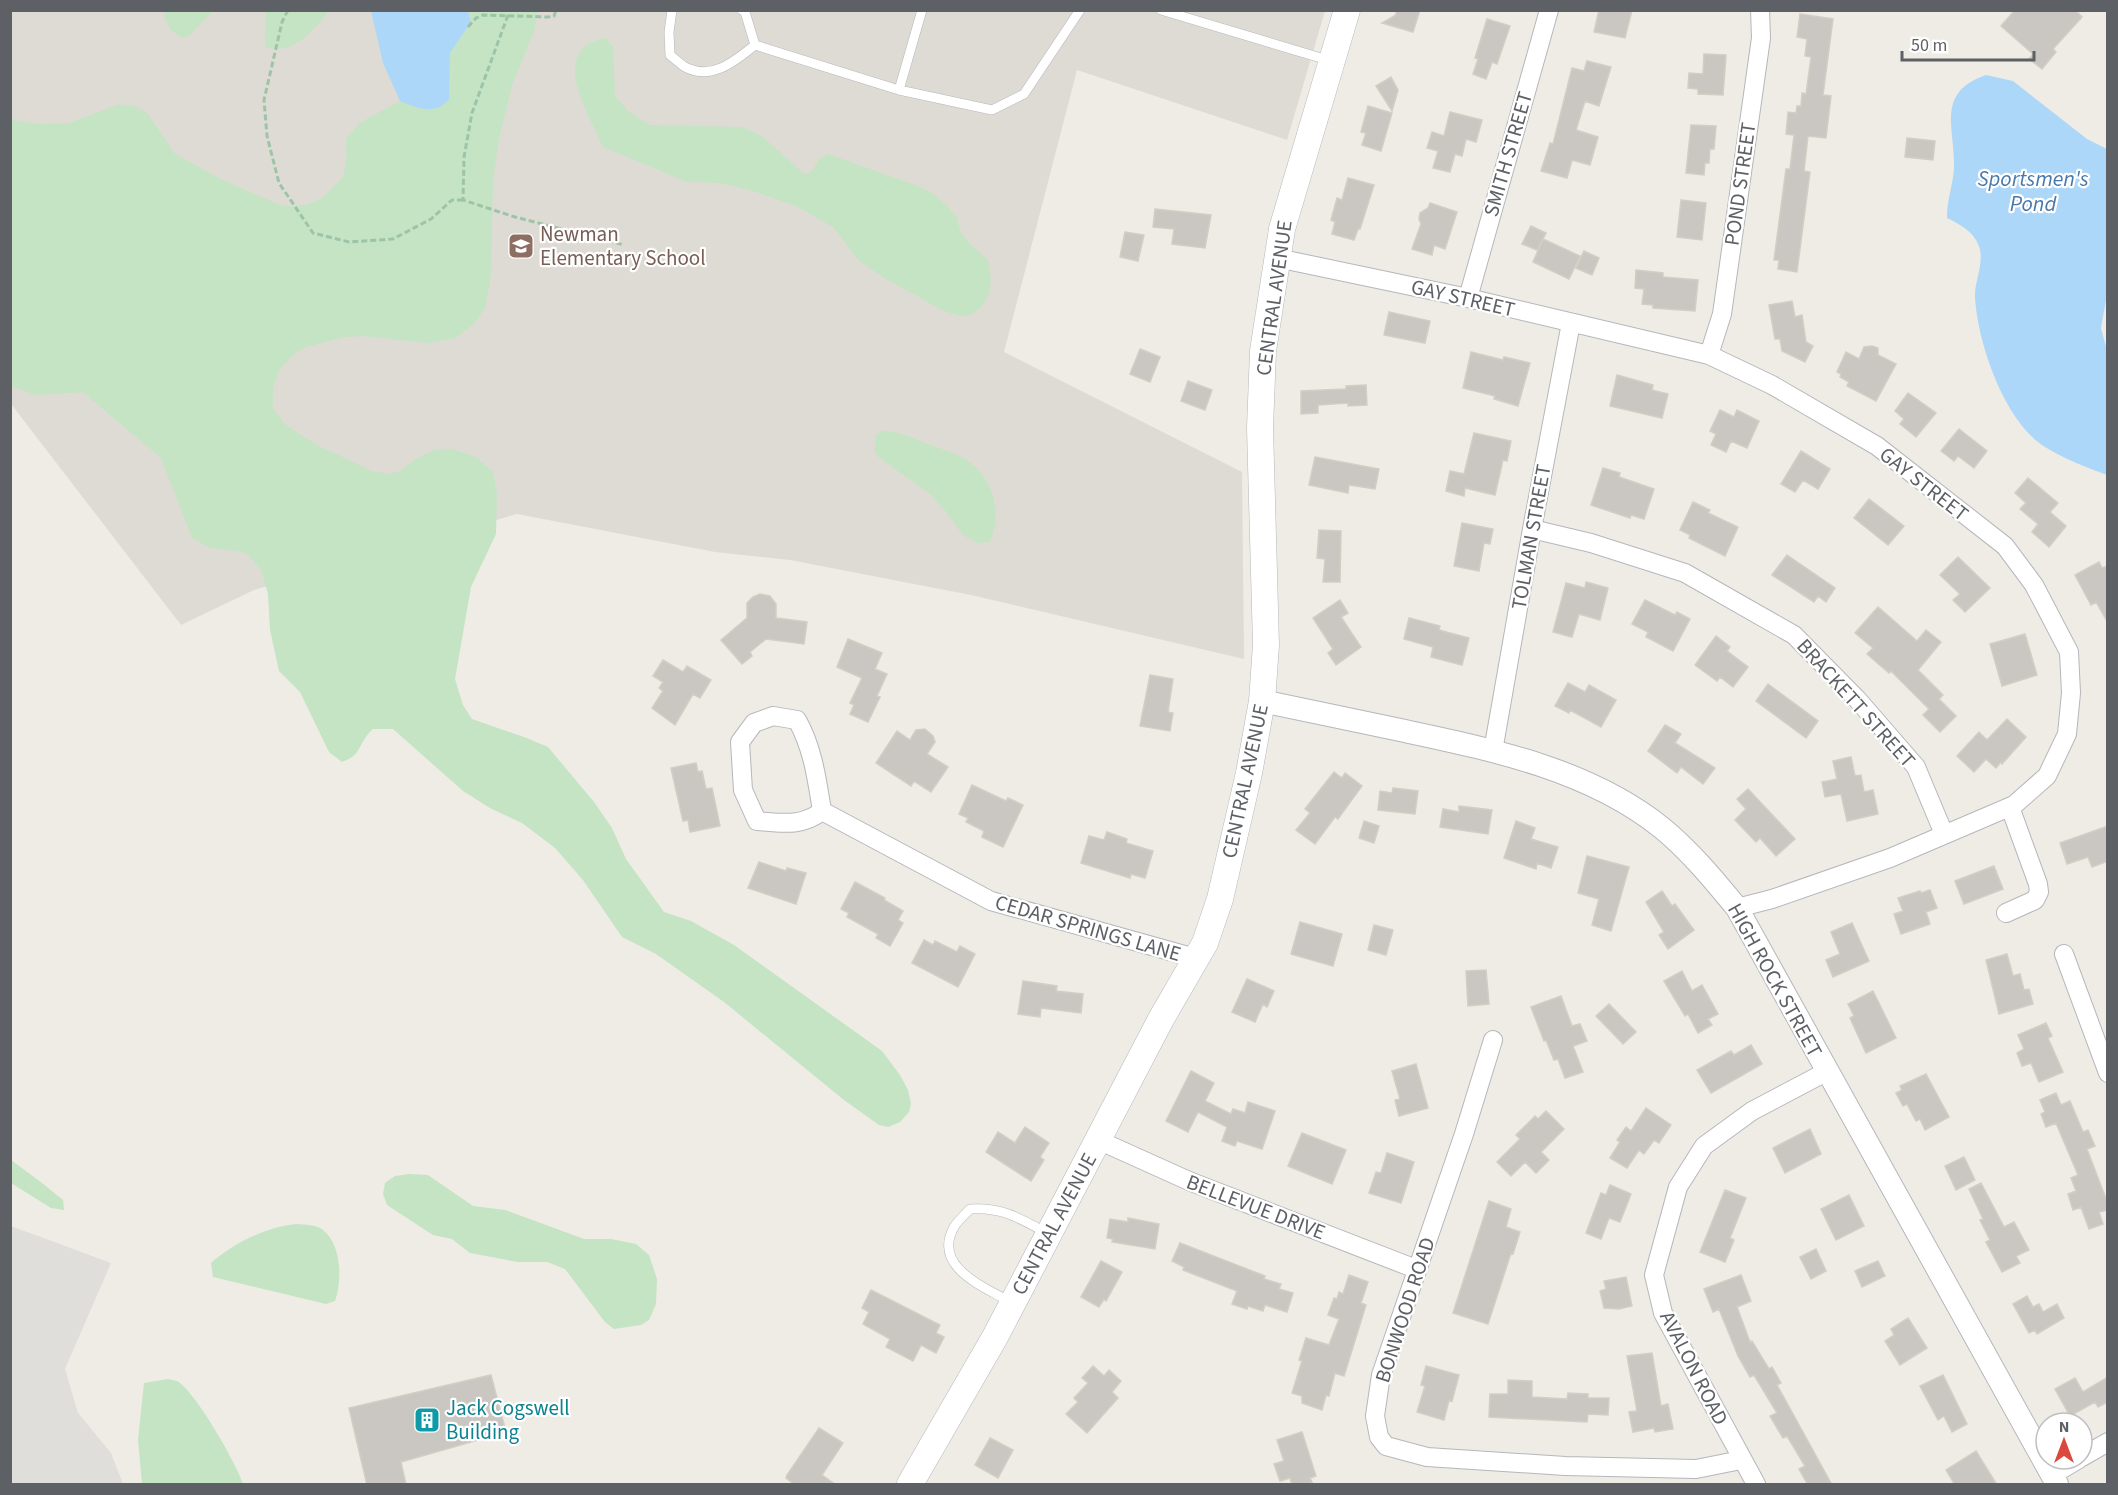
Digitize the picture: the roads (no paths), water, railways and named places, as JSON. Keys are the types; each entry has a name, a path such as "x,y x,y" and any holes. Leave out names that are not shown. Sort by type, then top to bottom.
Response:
{"main road":[{"name":"CENTRAL AVENUE","path":"910,1485 1012,1303 1204,943 1220,899 1249,773 1262,702 1266,645 1260,418 1263,351 1277,258 1288,205 1347,10"}],"street":[{"name":"SMITH STREET","path":"1467,298 1549,10"},
{"name":"POND STREET","path":"1709,355 1722,314 1761,38 1760,10"},
{"name":"GAY STREET","path":"1277,258 1467,298 1709,355 1772,385 1877,446 2005,546 2034,585 2069,652 2071,693 2067,734 2047,776 2023,799 2010,807 1890,858 1772,899 1737,908"},
{"name":"TOLMAN STREET","path":"1493,752 1571,323"},
{"name":"BRACKETT STREET","path":"1532,529 1591,543 1685,573 1794,634 1857,699 1916,767 1944,834"},
{"name":"HIGH ROCK STREET","path":"1262,702 1493,752 1567,774 1620,800 1662,828 1709,873 1737,908 2054,1480"},
{"path":"773,716 797,720 806,735 822,811 812,819 792,824 757,821 743,790 740,742 754,723 773,716"},
{"path":"2006,913 2035,900 2038,892 2038,884 2010,807"},
{"name":"CEDAR SPRINGS LANE","path":"822,811 991,901 1195,958"},
{"path":"2064,954 2108,1073"},
{"name":"BONWOOD ROAD","path":"1493,1040 1464,1134 1381,1375 1375,1416 1379,1437 1386,1446 1427,1457 1565,1466 1696,1469 1741,1460"},
{"name":"AVALON ROAD","path":"1756,1485 1663,1313 1654,1275 1678,1187 1704,1146 1752,1111 1826,1072"},
{"name":"BELLEVUE DRIVE","path":"1098,1140 1189,1181 1416,1269"},
{"path":"2094,1450 2108,1442"}],"lane":[{"path":"672,10 669,32 670,55 686,67 704,72 721,69 736,61 755,45"},
{"path":"742,10 746,12 755,45"},
{"path":"899,90 922,10"},
{"path":"755,45 899,90 992,110 1024,94 1080,10"},
{"path":"1161,10 1331,62"},
{"path":"1012,1303 964,1275 951,1261 948,1241 955,1226 970,1209 988,1208 1011,1214 1049,1234"}],"water":[{"path":"371,11 468,11 471,22 450,53 449,99 444,104 426,109 400,101 383,63"},
{"name":"Sportsmen's Pond","path":"1986,75 2013,81 2087,139 2107,149 2108,289 2101,328 2108,354 2107,475 2075,463 2045,447 2030,435 2006,401 1981,337 1975,298 1980,250 1976,239 1969,232 1947,218 1954,168 1951,113 1954,102 1960,91 1970,82"}],"place":[{"name":"Newman Elementary School","path":"521,246"},
{"name":"Jack Cogswell Building","path":"427,1420"}]}
